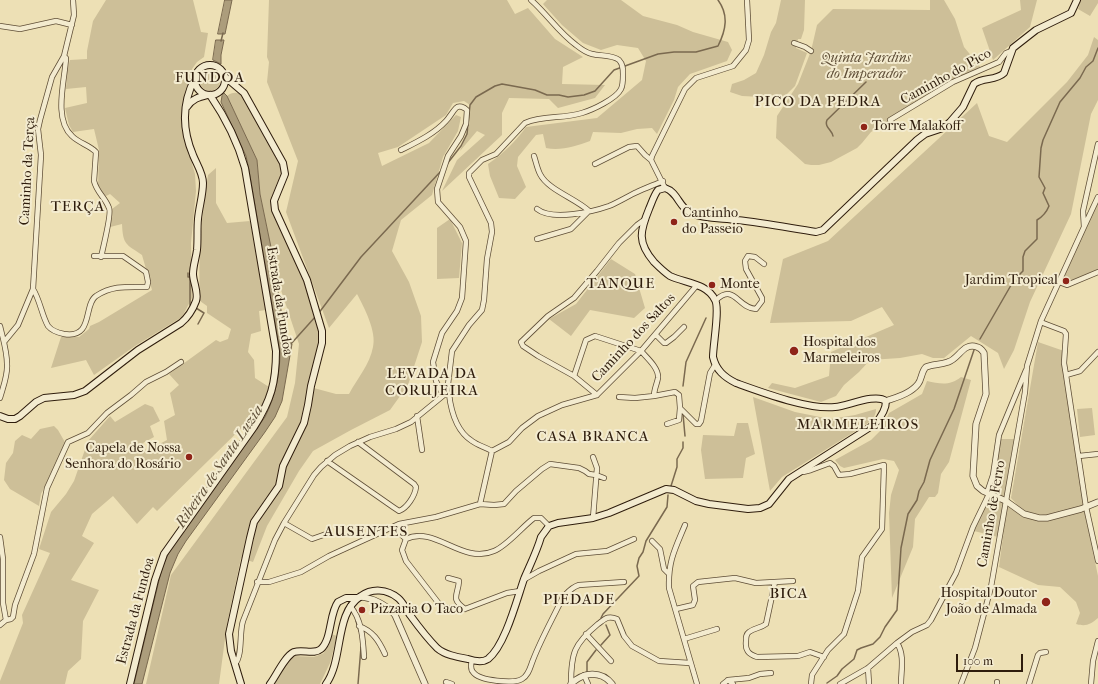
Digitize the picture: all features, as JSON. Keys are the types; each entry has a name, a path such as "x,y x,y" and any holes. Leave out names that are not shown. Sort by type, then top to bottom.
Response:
{"main road":[{"path":"326,684 334,670 346,613 358,597 367,592 380,591 390,593 401,601 436,647 446,654 483,661 488,659 496,649 508,626 541,536 549,526 563,522 593,518 618,510 666,490 674,490 695,500 708,504 744,508 760,508 769,504 783,485 799,472 871,427 880,419 886,401 878,398 834,407 812,406 736,383 727,378 715,365 713,349 717,312 716,300 707,290 666,273 645,250 641,238 642,225 657,192 662,188 665,188 673,192 684,208 690,213 816,232 823,230 917,140 925,134 943,128 950,122 963,107 974,84 1002,75 1013,48 1036,30 1071,13 1077,0"},
{"path":"0,416 8,420 15,419 36,402 44,398 74,395 85,391 138,350 178,325 186,318 197,298 193,271 197,249 197,225 203,183 185,132 185,112 196,74 201,68 212,66 246,95 284,167 284,174 274,201 274,210 304,270 322,331 322,343 311,386 304,423 283,466 279,486 254,522 251,533 229,634 229,641 239,683"},
{"path":"218,106 220,90 224,82 222,73"},
{"path":"195,78 195,84 198,89 202,93 208,95"},
{"path":"185,112 192,100 220,90 238,88"},
{"name":"Estrada da Fundoa","path":"130,684 155,580 164,554 254,428 267,405 275,378 276,351 245,168 240,151 218,106 208,95"},
{"path":"270,684 294,652 315,651 321,649 325,644 334,610 338,602 346,598 358,597"}],"street":[{"name":"Caminho da Terça","path":"4,342 18,325 33,289 41,156 39,138 40,120 52,77 64,56 74,15 73,0"},
{"path":"235,664 239,657 242,626 257,582 284,523 314,475 327,460 335,455 358,442 396,429 411,422 445,394 452,351 469,325 482,310 487,259 492,232 491,223 469,178 469,173 482,160 496,154 525,123 582,113 594,108 616,95 621,90 623,67 620,61 615,58 589,53 576,45 562,34 544,12 531,0"},
{"path":"651,160 685,90 696,78 733,66 746,50 749,40 747,0"},
{"path":"0,26 20,28 56,21 72,25"},
{"path":"794,43 811,51"},
{"name":"Caminho do Pico","path":"890,120 953,82 999,62 1006,53 1011,51"},
{"path":"64,56 66,58 61,109 63,120 68,132 73,137 96,152 95,186 97,192 110,209 101,257"},
{"path":"402,150 437,130 447,120 456,107 464,107 467,113 466,124 458,143 448,156 437,189 438,202 460,227 466,241 462,298 457,311 442,334 433,362 436,381 445,394 449,394 455,419 462,433 474,443 482,445 492,451 480,504"},
{"name":"Caminho de Ferro","path":"961,684 975,648 990,594 1025,392 1027,366 1041,320 1084,227 1083,213 1098,144"},
{"path":"595,164 634,146 640,147 644,155 651,160 663,181 665,188"},
{"path":"534,156 540,175 552,188 581,203 589,211"},
{"path":"537,209 543,214 562,215 589,211 609,206 663,181"},
{"path":"1084,227 1098,197"},
{"path":"537,239 572,229 589,211"},
{"path":"1083,213 1086,216 1090,215"},
{"path":"597,395 574,376 538,356 522,344 523,339 535,330 548,316 574,298 619,244 637,225 644,220"},
{"path":"716,300 723,294 730,294 748,307 756,309 759,307 762,298 746,269 746,258 748,255 755,257 764,264"},
{"path":"33,289 50,328 64,334 76,333 85,326 94,297 114,287 146,287 148,284 146,272 127,258 123,256 94,256"},
{"path":"1059,282 1067,285 1098,272"},
{"name":"Caminho dos Saltos","path":"492,451 509,442 522,428 538,416 562,405 597,395 608,386 642,351 697,285"},
{"path":"1041,320 1043,323 1065,332 1064,363 1086,507 1098,561"},
{"path":"656,335 666,344 684,326"},
{"path":"0,328 4,342 7,364 0,398"},
{"path":"574,376 586,340 595,336 642,351 657,371 658,377 654,389 654,396"},
{"path":"886,401 906,394 918,384 926,367 947,362 964,348 970,346 982,349 984,353 986,394 976,424 973,476 977,486 1006,501 1024,514 1039,518 1047,518 1098,502"},
{"path":"1066,375 1080,371 1098,352"},
{"path":"0,625 13,617 15,605 34,554 47,488 68,442 88,433 107,413 146,382 166,372 181,362"},
{"path":"680,408 696,424 699,424 701,421 710,373 715,365"},
{"path":"840,684 868,668 897,643 912,632 927,625 931,620 956,573 972,527 988,493 993,475 999,435 1027,366"},
{"path":"1018,390 1022,393 1025,392"},
{"path":"619,397 635,398 675,392 678,393 680,420 667,424"},
{"path":"417,416 422,450"},
{"path":"327,460 399,511 403,509 414,494 416,487 414,484 358,442"},
{"path":"1079,456 1098,454"},
{"path":"593,518 597,468 594,457"},
{"path":"799,472 811,470 830,463 834,466 839,475 850,474 884,465 882,529 862,557 858,591 844,634 828,650 812,675 811,684"},
{"path":"257,582 269,582 301,572 329,556 399,524 436,517 480,504 494,505 506,503 516,491 550,464 572,466 585,470 589,474 604,478"},
{"path":"520,591 508,593 465,609 451,609 440,605 406,561 402,550 404,543 406,539 416,536 426,536 465,552 480,554 496,551 534,518 541,518 549,526"},
{"path":"284,523 312,539 329,533"},
{"path":"685,525 672,554 668,573 669,588 697,684"},
{"path":"393,527 406,539"},
{"path":"0,537 3,603 6,620"},
{"path":"524,579 576,554 606,550 634,539"},
{"path":"652,541 660,548 664,569 668,573"},
{"path":"448,578 459,581 456,601 465,609"},
{"path":"676,609 693,605 696,600 693,586 698,582 735,578 756,583 793,581"},
{"path":"472,660 472,672 476,676 502,681 522,679 527,675 537,650 563,597 573,587 579,585 624,582"},
{"path":"775,582 766,624 750,631 747,634 745,646 746,650 752,656 757,657 798,656 810,652 824,657"},
{"path":"358,597 365,597 382,604 394,615 425,684"},
{"path":"350,606 357,615 364,657"},
{"path":"571,684 572,661 580,640 606,617 617,619 624,636 632,646 659,661 690,663"},
{"path":"359,626 366,628 375,636 385,654"},
{"path":"684,639 717,629"},
{"path":"586,634 610,661"},
{"path":"1091,684 1093,661 1098,641"},
{"path":"897,643 901,651 902,659 900,684"},
{"path":"1030,684 1038,656 1040,653 1046,652"},
{"path":"868,668 869,684"},
{"path":"571,684 577,678 584,675 594,674 602,676 612,684"},
{"path":"723,684 728,680 749,678 760,674 771,674"},
{"path":"584,675 588,684"},
{"path":"481,684 482,678"},
{"path":"728,680 733,684"},
{"path":"446,682 452,684"}],"green space":[{"path":"106,0 193,0 201,32 208,33 204,57 197,62 192,69 181,117 182,130 195,174 196,191 191,243 192,298 182,317 135,346 94,375 86,360 51,368 61,337 79,337 89,329 90,326 152,290 142,255 126,243 123,236 122,224 110,227 112,209 120,203 110,194 104,197 98,187 99,150 94,129 73,132 69,125 65,108 87,103 86,87 66,89 67,72 70,60 87,59 87,51 93,21"},
{"path":"269,0 507,0 515,14 528,8 555,39 583,57 563,67 562,84 605,85 595,98 558,108 549,99 509,98 502,113 502,135 442,191 457,160 485,135 477,131 460,151 469,127 470,105 464,101 453,103 446,115 398,147 378,153 382,166 429,143 456,115 461,117 458,131 443,157 432,195 401,220 392,251 409,282 421,316 422,342 408,385 390,410 313,451 299,471 267,526 253,562 241,558 227,624 219,684 146,684 171,575 287,417 295,383 299,344 281,290 278,290 260,194 257,160 227,96 235,93 243,95 283,170 272,201 272,211 304,274 318,331 318,351 310,387 336,394 349,394 366,365 373,347 374,341 372,327 357,294 329,328 286,212 298,161 267,82 269,62 267,57"},
{"path":"547,0 621,0 643,16 677,25 693,32 728,42 732,50 727,61 690,74 678,87 674,100 657,134 652,128 637,129 621,133 593,132 590,141 557,149 546,148 543,134 536,135 518,157 517,166 526,187 515,199 499,198 490,176 488,164 509,147 526,127 597,118 642,80 646,61 638,48 617,45 601,50 583,43 562,25 543,4"},
{"path":"781,0 805,0 804,30 801,39 798,39 796,48 807,53 795,86 783,98 742,96 730,92 732,84 744,80 756,73 764,55 771,32 776,23"},
{"name":"Quinta Jardins do Imperador","path":"930,0 944,0 955,19 964,47 982,69 953,82 890,120 871,132 857,148 831,162 819,165 805,164 776,138 777,116 798,84 811,51 817,25 833,9 930,10"},
{"path":"1020,0 1037,0 1030,27 993,60 982,28 1021,10"},
{"path":"1081,0 1098,0 1098,3 1090,16 1078,9"},
{"path":"1094,37 1098,40 1098,100 1091,114 1071,214 1030,302 1014,350 1004,369 998,353 971,336 944,358 933,358 922,354 900,358 870,360 844,385 836,396 821,402 768,388 772,383 795,388 829,376 831,352 894,325 882,307 851,321 770,323 783,259 828,241 977,103 989,136 1007,142 1067,82 1088,55"},
{"path":"206,71 214,71 220,77 220,85 214,91 206,91 200,85 200,77"},
{"path":"216,168 216,203 227,223 250,221 266,310 259,311 261,331 251,334 248,352 254,360 255,378 269,387 263,407 157,511 153,507 137,524 113,496 92,514 82,536 94,543 71,580 99,590 83,621 81,659 68,671 65,684 0,684 23,623 22,615 50,553 39,549 51,512 66,494 74,481 88,441 110,416 115,422 145,404 153,407 160,421 150,426 154,437 143,443 146,451 167,440 164,421 175,415 170,393 179,385 169,374 216,340 220,342 228,339 231,329 207,313 207,306 200,301 200,253 204,206 208,175"},
{"path":"1098,201 1098,269 1064,282 1062,280"},
{"path":"450,219 462,243 459,278 437,279 437,228"},
{"path":"611,259 635,274 645,308 634,318 590,310 571,336 549,319 576,304"},
{"path":"1038,342 1064,351 1083,506 1048,516 1023,511 1011,498"},
{"path":"961,377 971,380 949,462 941,474 938,493 935,497 929,497 915,519 913,547 892,598 889,513 891,495 899,470 894,461 883,459 844,468 835,460 871,440 881,430 889,413 922,394 927,381 945,384 953,382"},
{"path":"753,397 795,412 830,419 855,415 876,409 876,412 872,420 782,477 770,491"},
{"path":"1092,408 1095,435 1080,437 1077,409"},
{"path":"737,423 748,423 755,454 746,458 743,478 705,479 701,450 703,435 734,436"},
{"path":"54,426 66,444 41,494 39,506 10,489 4,480 6,463 13,453 15,441 22,435 31,439 40,429"},
{"path":"1001,439 1014,439 998,537 974,531"},
{"path":"1007,506 1024,518 1045,520 1054,519 1084,510 1098,576 1098,618 1086,625 1076,624 1080,613 1076,602 1060,587 1038,585 999,567"},
{"path":"331,634 337,636 330,663 320,684 274,684 289,660 295,656 314,657 324,653"}],"shaded area":[{"path":"225,0 232,0 225,34 218,34"},
{"path":"216,40 224,40 221,64 213,60"},
{"path":"224,93 227,96 257,160 260,194 273,257 286,343 289,342 292,344 282,401 275,417 178,554 170,573 142,684 134,684 162,568 170,550 265,417 272,402 278,377 280,352 249,170 246,156 221,102"}],"waterway":[{"path":"447,164 461,146 467,134 470,105 476,97 495,86 502,84 535,90 547,95 568,97 584,95 595,91 614,70 658,54 696,52 718,46 723,34 725,23 724,11 718,0"},
{"name":"Ribeira de Santa Luzia","path":"221,41 223,33"},
{"path":"980,339 1014,280 1023,271 1023,257 1025,251 1037,239 1037,220 1044,214 1049,206 1043,193 1045,188 1039,177 1043,140 1060,102 1080,78 1086,67 1093,61 1098,48"},
{"path":"833,136 827,127 827,120 866,82"},
{"path":"318,314 361,257 441,171"},
{"path":"188,273 188,277 190,277 190,305 192,306"},
{"path":"196,308 204,313 198,324"},
{"path":"290,345 316,316"},
{"path":"683,386 686,362 706,318"},
{"path":"827,683 837,676 842,669 854,659 857,650 873,644 880,637 897,610 901,548 908,514 917,500 930,460 954,409 974,350"},
{"path":"683,414 685,436"},
{"path":"671,486 677,467 677,459 683,448 683,442"},
{"path":"601,618 603,614 639,576 637,566 639,558 643,552 646,541 667,507 668,495"},
{"path":"356,621 359,631"},
{"path":"601,645 610,635 606,625"},
{"path":"358,684 361,647"},
{"path":"587,673 587,662 596,650"}],"place":[{"name":"Torre Malakoff","path":"864,127"},
{"name":"Cantinho do Passeio","path":"674,222"},
{"name":"Jardim Tropical","path":"1066,281"},
{"name":"Monte","path":"712,285"},
{"name":"Hospital dos Marmeleiros","path":"794,351"},
{"name":"Capela de Nossa Senhora do Rosário","path":"189,457"},
{"name":"Hospital Doutor João de Almada","path":"1046,602"},
{"name":"Pizzaria O Taco","path":"362,610"}],"district":[{"name":"FUNDOA","path":"210,78"},
{"name":"PICO DA PEDRA","path":"818,102"},
{"name":"TERÇA","path":"78,207"},
{"name":"TANQUE","path":"621,284"},
{"name":"LEVADA DA CORUJEIRA","path":"432,382"},
{"name":"MARMELEIROS","path":"858,425"},
{"name":"CASA BRANCA","path":"593,437"},
{"name":"AUSENTES","path":"366,532"},
{"name":"BICA","path":"789,594"},
{"name":"PIEDADE","path":"579,600"}]}
